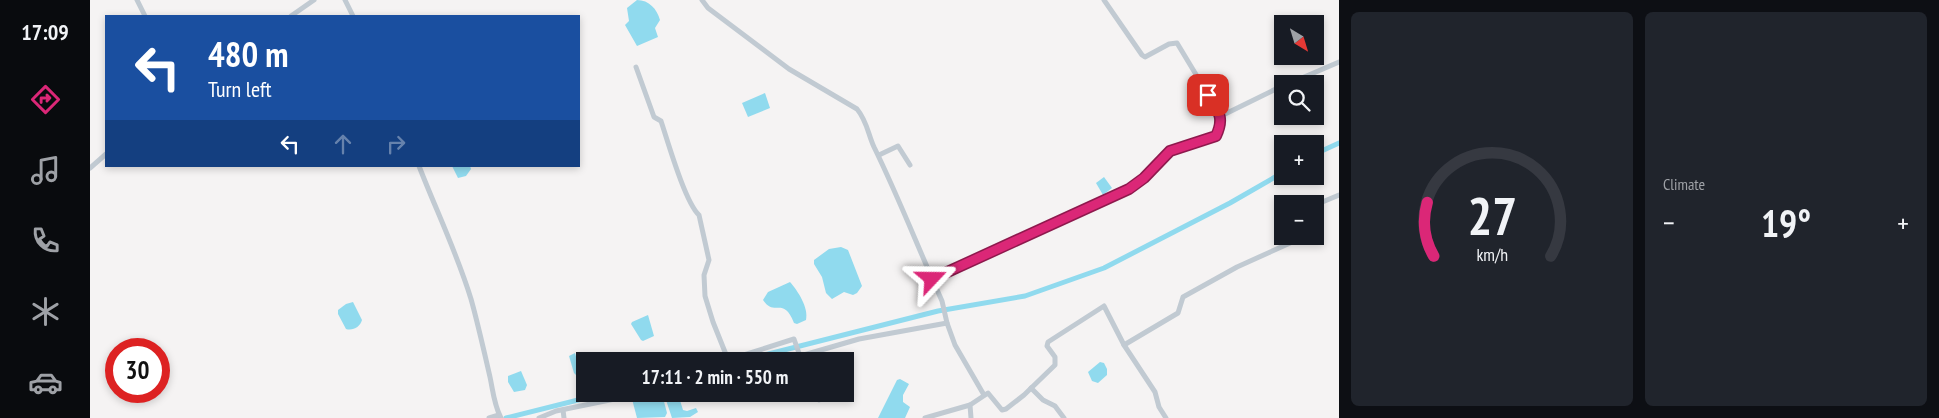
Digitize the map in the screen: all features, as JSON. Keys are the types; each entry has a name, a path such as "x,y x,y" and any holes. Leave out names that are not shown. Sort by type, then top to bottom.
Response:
{"street":[{"path":"137,0 145,15"},
{"path":"292,15 314,0"},
{"path":"345,0 352,15"},
{"path":"702,0 708,8 788,69 857,110 863,116 942,301 955,345 984,396"},
{"path":"932,279 1129,189 1144,178 1170,151 1216,136 1221,116 1177,43 1169,44 1146,57 1142,55 1104,0"},
{"path":"1309,75 1339,62"},
{"path":"636,67 654,117 662,120 685,187 695,212 699,215 709,260 704,275 705,296 725,352"},
{"path":"1221,116 1274,90"},
{"path":"879,155 898,146 910,165"},
{"path":"90,168 105,155"},
{"path":"419,167 432,201 446,229 471,300 500,417 489,418"},
{"path":"1324,201 1339,195"},
{"path":"1124,345 1178,313 1183,297 1238,267 1286,245"},
{"path":"925,418 970,405 989,393 1002,410 1006,409 1054,365 1055,357 1047,346 1048,342 1104,306 1124,345 1155,392 1159,407 1166,418"},
{"path":"753,352 794,339 801,352 947,321"},
{"path":"1030,388 1042,400 1055,406 1064,418"},
{"path":"539,418 563,410 601,402"},
{"path":"970,405 971,418"},
{"path":"563,410 564,418"}],"water":[{"path":"637,0 652,6 660,20 655,28 658,37 637,46 625,25 629,21 627,8"},
{"path":"765,93 770,108 748,117 742,103"},
{"path":"452,167 470,167 466,176 458,178"},
{"path":"1104,177 1112,188 1103,195 1096,183"},
{"path":"841,247 848,250 862,286 853,295 844,292 832,299 826,293 822,277 814,264 814,260 829,249"},
{"path":"790,282 799,295 807,315 806,320 797,324 794,323 786,310 771,307 763,300 768,292"},
{"path":"353,302 362,320 356,328 346,329 338,314 338,310 346,304"},
{"path":"648,315 654,336 643,341 631,324"},
{"path":"575,353 576,375 574,373 569,356"},
{"path":"1100,362 1104,363 1107,375 1098,383 1092,381 1088,372"},
{"path":"521,371 527,385 525,390 514,392 508,382 508,376"},
{"path":"900,379 909,384 903,395 903,402 910,407 905,418 878,418 897,380"},
{"path":"633,402 664,402 667,413 665,417 637,418"},
{"path":"667,402 680,402 683,410 687,411 696,408 698,412 690,417 672,418"}],"waterway":[{"path":"1324,150 1339,143"},
{"path":"776,352 938,311 1025,296 1104,268 1230,203 1274,178"},
{"path":"506,418 576,400"}],"route":[{"path":"932,279 1129,189 1144,178 1170,151 1216,136 1221,116 1208,95"}]}
